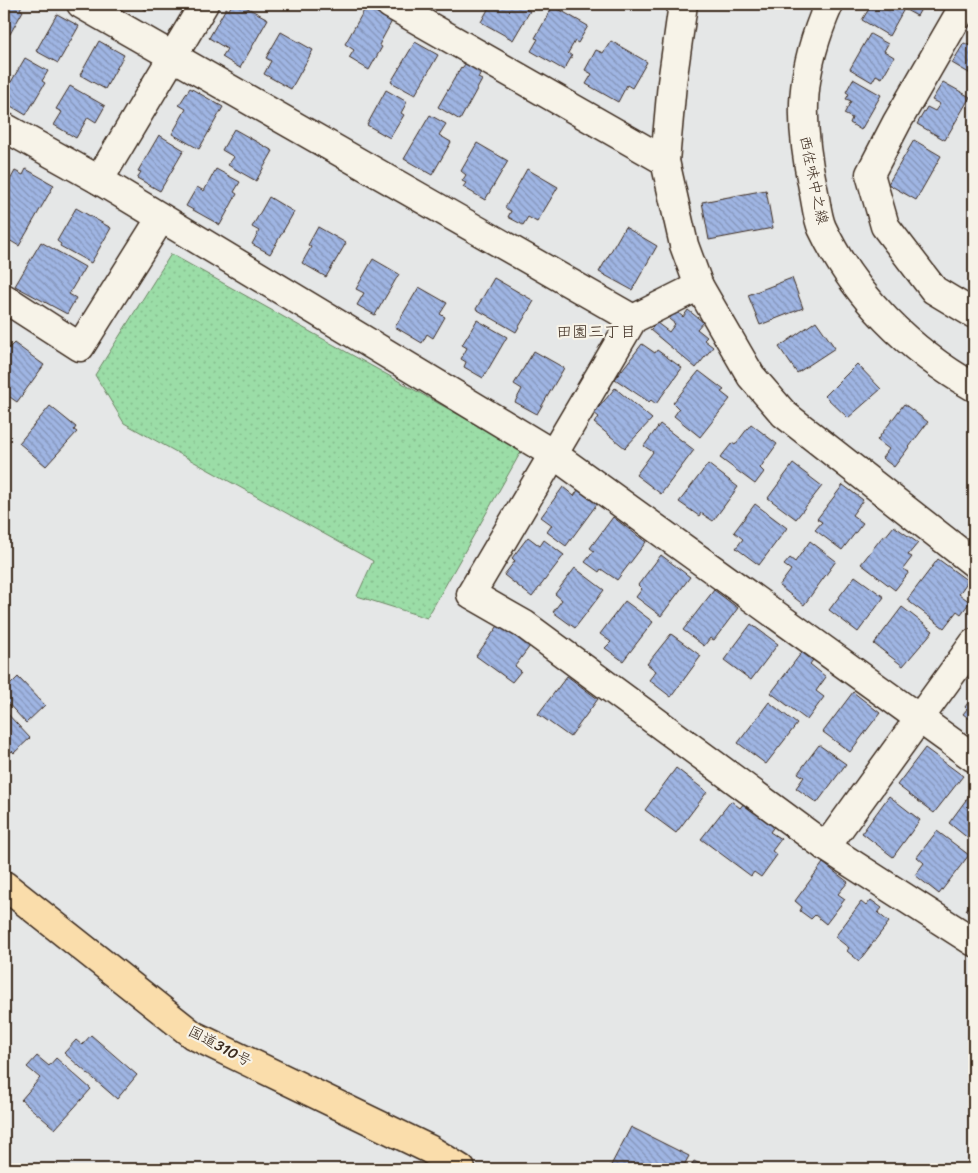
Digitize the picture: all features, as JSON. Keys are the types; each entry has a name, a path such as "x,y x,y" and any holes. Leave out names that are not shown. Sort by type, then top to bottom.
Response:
{"highway":[{"name":"国道310号","path":"4,884 192,1035 429,1149 461,1169"}],"street":[{"path":"81,4 633,319"},
{"path":"99,180 204,4"},
{"path":"390,4 665,161"},
{"path":"683,4 672,83 665,161 684,244 698,286 751,376 784,414 974,563"},
{"name":"西佐味中之線","path":"829,4 807,63 802,116 806,154 822,226 845,270 880,315 945,371 974,387"},
{"path":"965,4 897,122 870,174 885,226 934,290 974,314"},
{"path":"4,127 99,180 553,454 974,758"},
{"path":"4,298 80,347 161,218"},
{"path":"698,286 633,319 471,594 525,625 826,847 974,942"},
{"path":"826,847 918,717 974,643"}],"green space":[{"path":"171,254 522,450 427,618 357,596 373,561 124,423 95,375"}],"building":[{"path":"4,4 23,4 20,9 23,11 10,34 4,30"},
{"path":"135,4 149,4 146,10"},
{"path":"232,4 240,4 268,19 240,68 222,57 227,49 209,38 226,8 229,10"},
{"path":"491,4 529,4 526,10 530,11 513,40 481,22"},
{"path":"872,4 924,4 917,16 904,9 889,36 862,20"},
{"path":"553,6 588,26 578,43 575,41 568,53 572,56 564,70 531,51 538,39 535,38"},
{"path":"366,7 392,21 379,45 382,47 369,70 349,58 354,50 345,44"},
{"path":"57,14 79,26 58,63 36,51"},
{"path":"281,32 313,50 291,89 264,74 271,61 266,58"},
{"path":"870,34 888,44 884,51 894,57 882,78 876,75 872,82 850,69"},
{"path":"99,41 124,55 105,89 80,75"},
{"path":"611,41 647,62 632,88 627,85 618,102 586,84 592,74 585,70 596,50 603,53"},
{"path":"974,41 974,76 952,63 964,43 971,46"},
{"path":"415,42 438,55 415,95 391,82"},
{"path":"25,58 48,71 42,81 45,83 26,115 4,102 5,79 11,82"},
{"path":"466,63 481,72 478,78 482,80 460,120 438,107 461,67"},
{"path":"853,79 881,95 861,130 850,123 852,118 844,114 851,101 846,99 849,94 846,92"},
{"path":"943,82 970,97 945,140 917,124 927,107 935,111 940,104 932,100"},
{"path":"70,86 105,106 96,122 88,117 76,138 54,125 62,112 56,109"},
{"path":"190,88 223,107 199,149 172,134 186,109 179,105"},
{"path":"386,90 407,102 401,113 404,115 390,138 367,125"},
{"path":"430,115 446,124 439,135 451,142 432,175 404,159"},
{"path":"234,129 273,151 256,181 228,165 234,157 222,150"},
{"path":"159,135 184,150 160,191 137,178 141,172 138,171"},
{"path":"914,140 941,156 916,200 888,184"},
{"path":"477,143 508,161 485,200 463,187 466,183 462,181 466,175 461,171"},
{"path":"26,169 54,185 19,246 4,237 4,191 15,171 23,175"},
{"path":"216,169 240,182 234,192 237,194 220,225 186,206 197,187 204,191"},
{"path":"527,169 558,187 537,222 528,217 523,225 508,217 511,211 505,208"},
{"path":"766,190 773,228 709,240 702,202"},
{"path":"269,197 294,212 270,254 252,244 259,231 252,227"},
{"path":"76,208 111,228 91,263 60,246 61,244 57,241"},
{"path":"318,227 346,243 326,277 302,263 311,247 308,245"},
{"path":"625,227 657,246 632,290 599,272"},
{"path":"41,242 85,267 69,294 76,298 67,314 15,286"},
{"path":"373,259 399,274 375,315 357,305 364,293 356,289"},
{"path":"494,278 534,301 516,332 476,309"},
{"path":"792,278 803,308 760,325 748,295"},
{"path":"419,287 447,303 440,314 445,317 433,338 427,334 422,343 395,327"},
{"path":"688,310 703,322 697,329 707,337 704,340 713,347 696,368 650,330 657,323 669,332 675,324 669,319 676,311 683,317"},
{"path":"477,320 507,337 483,378 464,367 466,362 461,359 467,348 462,345"},
{"path":"816,321 835,348 797,373 779,347"},
{"path":"14,343 44,365 17,402 4,393 4,353"},
{"path":"642,344 655,353 657,350 682,368 656,404 651,400 649,402 615,379"},
{"path":"534,351 564,368 537,414 515,402 522,389 514,384"},
{"path":"857,364 881,389 848,418 825,396"},
{"path":"699,371 724,390 721,392 730,399 700,437 674,416 679,409 673,403"},
{"path":"615,388 652,419 625,448 594,423 599,417 594,413"},
{"path":"904,404 928,422 894,467 882,458 889,449 877,440"},
{"path":"50,406 76,427 74,430 77,432 46,466 19,443"},
{"path":"660,424 694,450 661,494 636,475 653,452 644,446"},
{"path":"751,424 777,444 760,468 764,472 755,484 720,458 732,443 735,445"},
{"path":"708,464 738,487 713,521 701,513 699,516 679,502"},
{"path":"793,464 822,486 796,519 768,498"},
{"path":"843,485 863,500 852,515 863,523 842,550 815,530 822,522 817,519"},
{"path":"563,487 574,496 578,490 597,504 566,546 547,532 552,525 541,517"},
{"path":"755,504 787,528 759,565 736,548 743,539 734,532"},
{"path":"613,517 646,542 617,580 601,569 599,572 585,562 594,551 590,548"},
{"path":"894,526 918,543 908,555 912,557 903,569 909,572 895,590 861,564 883,536 885,537"},
{"path":"528,537 540,546 544,540 564,555 532,597 504,575 515,561 512,558"},
{"path":"810,541 836,561 804,605 779,586 791,570 784,565 790,558 795,562"},
{"path":"661,555 690,577 661,616 636,597 642,589 638,585"},
{"path":"938,559 968,581 959,594 970,602 961,614 957,611 944,628 907,600"},
{"path":"575,568 604,590 575,628 553,612 562,600 555,594"},
{"path":"855,576 884,597 858,632 829,610"},
{"path":"714,590 738,608 714,640 710,638 704,646 683,630"},
{"path":"625,601 653,622 623,661 605,648 611,642 600,634"},
{"path":"902,607 933,631 903,666 874,644"},
{"path":"500,623 530,646 515,666 521,671 512,682 476,656"},
{"path":"751,624 778,644 751,680 724,660"},
{"path":"671,634 701,656 671,697 649,680 656,671 647,664"},
{"path":"802,652 813,660 810,664 826,677 816,691 824,697 807,720 771,693"},
{"path":"567,676 598,699 570,737 538,714"},
{"path":"18,677 45,705 26,723 4,699 4,691"},
{"path":"853,692 880,713 850,752 823,732"},
{"path":"974,694 974,722 963,714 967,709 965,707"},
{"path":"769,702 797,724 766,764 738,743"},
{"path":"4,710 30,738 14,753 12,751 5,757"},
{"path":"819,745 846,764 817,803 796,788 804,777 798,773"},
{"path":"925,748 963,776 934,813 897,785"},
{"path":"676,768 707,792 676,833 645,810"},
{"path":"974,789 974,843 949,823"},
{"path":"889,796 920,820 893,857 862,833"},
{"path":"731,801 740,808 745,802 775,825 770,832 781,839 772,851 777,855 761,877 754,872 751,876 701,839"},
{"path":"937,831 969,855 939,894 915,875 924,863 917,857"},
{"path":"823,863 848,882 838,894 845,899 826,924 815,915 811,919 800,911 802,907 795,901"},
{"path":"974,899 974,916 966,910"},
{"path":"871,900 882,908 878,913 889,922 859,961 847,951 849,948 835,937 861,902 866,906"},
{"path":"91,1035 137,1075 117,1099 64,1053 76,1040 82,1045"},
{"path":"37,1056 49,1066 56,1058 91,1089 55,1129 21,1100 40,1078 27,1067"},
{"path":"631,1127 689,1156 682,1169 609,1169"},
{"path":"694,1161 709,1169 689,1169"}],"district":[{"name":"田園三丁目","path":"596,331"}]}
